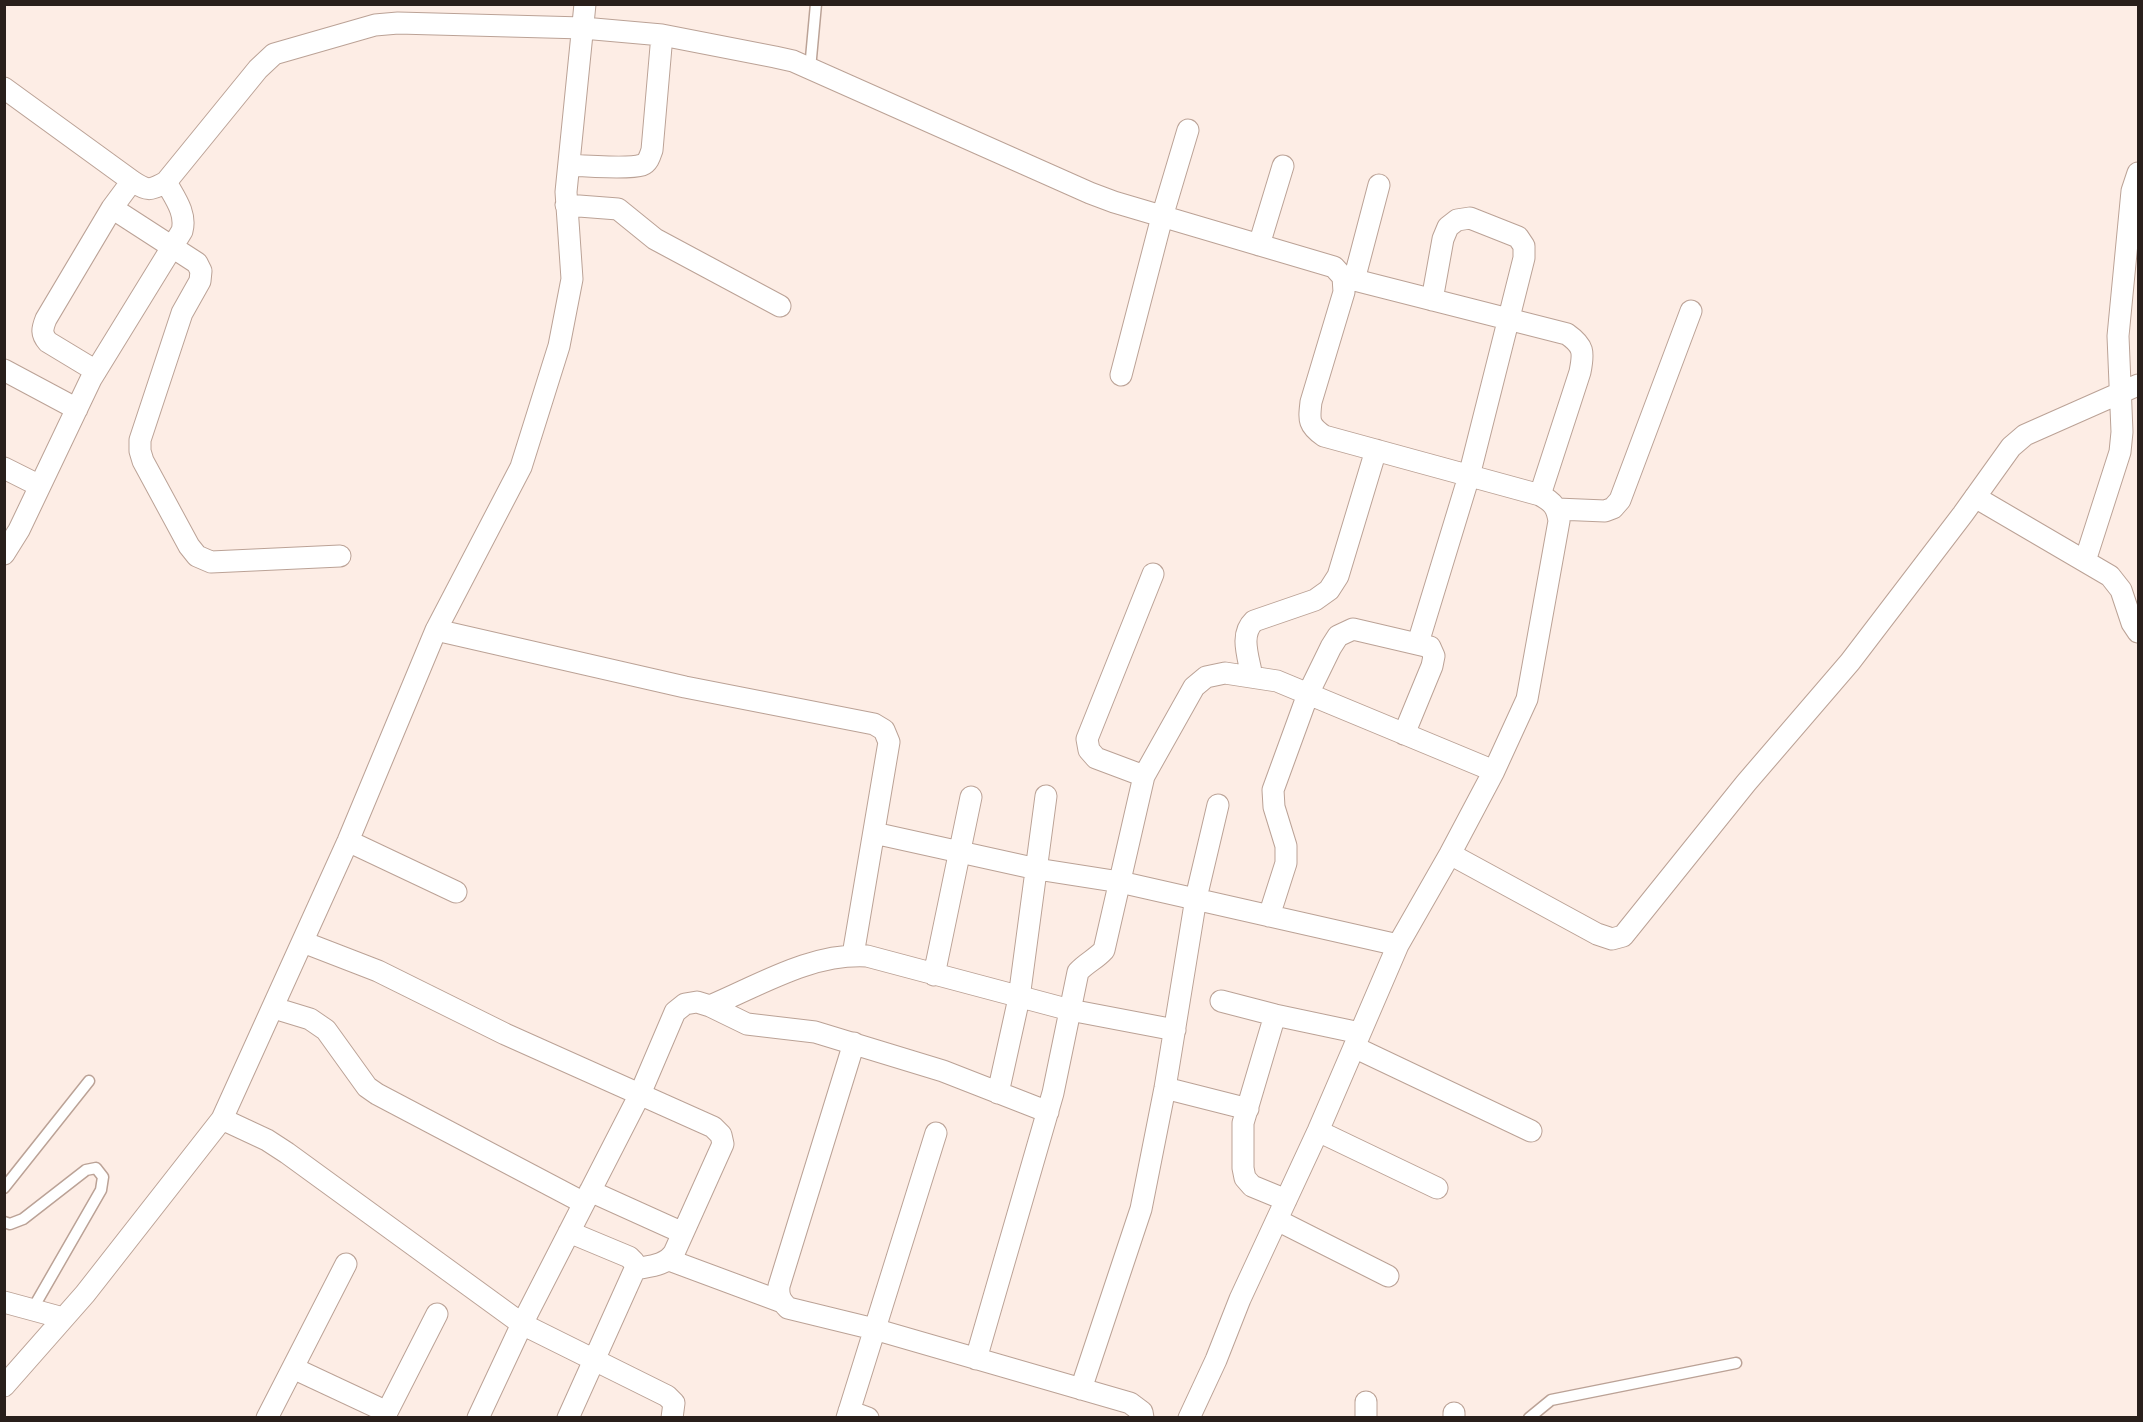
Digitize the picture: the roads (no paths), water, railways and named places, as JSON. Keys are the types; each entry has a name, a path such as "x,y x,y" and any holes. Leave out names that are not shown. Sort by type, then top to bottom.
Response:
{"street":[{"path":"4,1386 98,1277 222,1119 348,841 436,630 521,467 560,346 572,279 566,205 585,4"},
{"path":"4,88 132,181 144,188 153,189 166,182 258,69 274,54 375,25 442,14 662,35 793,61 1090,193 1162,217 1334,267 1348,278 1567,334 1579,342 1583,356 1580,372 1540,495"},
{"path":"568,165 631,166 642,165 648,160 652,150 662,35"},
{"path":"1121,375 1162,217 1188,130"},
{"path":"1259,245 1283,166"},
{"path":"2085,561 2129,453 2122,432 2129,389 2118,336 2132,191 2139,173"},
{"path":"96,371 48,342 43,336 42,329 112,208 132,181"},
{"path":"4,554 19,530 96,371 182,231 184,222 182,211 166,182"},
{"path":"1189,1418 1318,1131 1398,945 1494,771 1527,699 1559,521 1557,509 1551,501 1540,495 1324,436 1313,428 1309,418 1311,402 1379,185"},
{"path":"566,205 618,209 655,239 780,306"},
{"path":"112,208 197,263 201,272 200,280 182,313 140,440 143,461 189,546 197,556 211,562 340,556"},
{"path":"1418,643 1469,476 1524,258 1524,246 1518,237 1507,231 1470,218 1457,220 1446,233 1432,300"},
{"path":"1557,509 1605,511 1613,508 1620,500 1691,311"},
{"path":"4,370 77,409"},
{"path":"1450,854 1597,934 1612,939 1623,936 1746,783 1850,662 2011,447 2025,435 2129,389"},
{"path":"1251,677 1245,637 1247,627 1254,621 1315,600 1329,590 1338,576 1376,450"},
{"path":"4,468 40,486"},
{"path":"1975,497 2110,576 2121,590 2132,623 2139,632"},
{"path":"1144,776 1096,758 1089,750 1087,739 1153,574"},
{"path":"1269,916 1286,863 1286,846 1274,807 1272,790 1308,694 1330,647 1338,636 1353,629 1430,647 1434,656 1432,666 1404,734"},
{"path":"436,630 685,687 874,724 884,730 889,742 853,955"},
{"path":"976,1359 1048,1112 1078,972 1104,950 1144,776 1194,687 1206,677 1225,673 1277,681 1494,771"},
{"path":"998,1093 1019,998 1046,796"},
{"path":"934,975 971,797"},
{"path":"1081,1389 1137,1227 1165,1088 1196,898 1218,805"},
{"path":"874,833 1037,869 1120,882 1196,898 1398,945"},
{"path":"348,841 456,892"},
{"path":"303,942 378,971 505,1034 713,1126 721,1135 723,1144 669,1260"},
{"path":"710,1006 795,968 853,955 867,956 1070,1010 1175,1030"},
{"path":"1221,1001 1357,1040 1531,1131"},
{"path":"478,1418 522,1324 640,1094 675,1012 685,1004 697,1002 710,1006 747,1024 815,1032 854,1043 943,1071 1048,1112"},
{"path":"273,1008 319,1023 367,1087 376,1094 587,1197 683,1233"},
{"path":"1275,1016 1243,1123 1243,1168 1245,1178 1252,1185 1286,1200"},
{"path":"854,1043 779,1286 778,1295 782,1302 789,1308 874,1329 1130,1403 1142,1412 1143,1418"},
{"path":"1165,1088 1248,1109"},
{"path":"222,1119 267,1140 287,1153 522,1324 667,1396 674,1403 672,1418"},
{"path":"1318,1131 1437,1188"},
{"path":"855,1415 874,1329 936,1133"},
{"path":"1277,1220 1388,1276"},
{"path":"568,1418 635,1269 634,1262 629,1257 569,1232"},
{"path":"635,1269 669,1260 782,1302"},
{"path":"267,1418 346,1264"},
{"path":"4,1302 63,1318"},
{"path":"293,1368 386,1414 437,1314"}],"lane":[{"path":"810,69 816,4"},
{"path":"4,1188 89,1081"},
{"path":"4,1222 10,1224 23,1219 86,1170 96,1168 103,1177 101,1190 32,1310"},
{"path":"1529,1418 1551,1400 1736,1363"}]}
